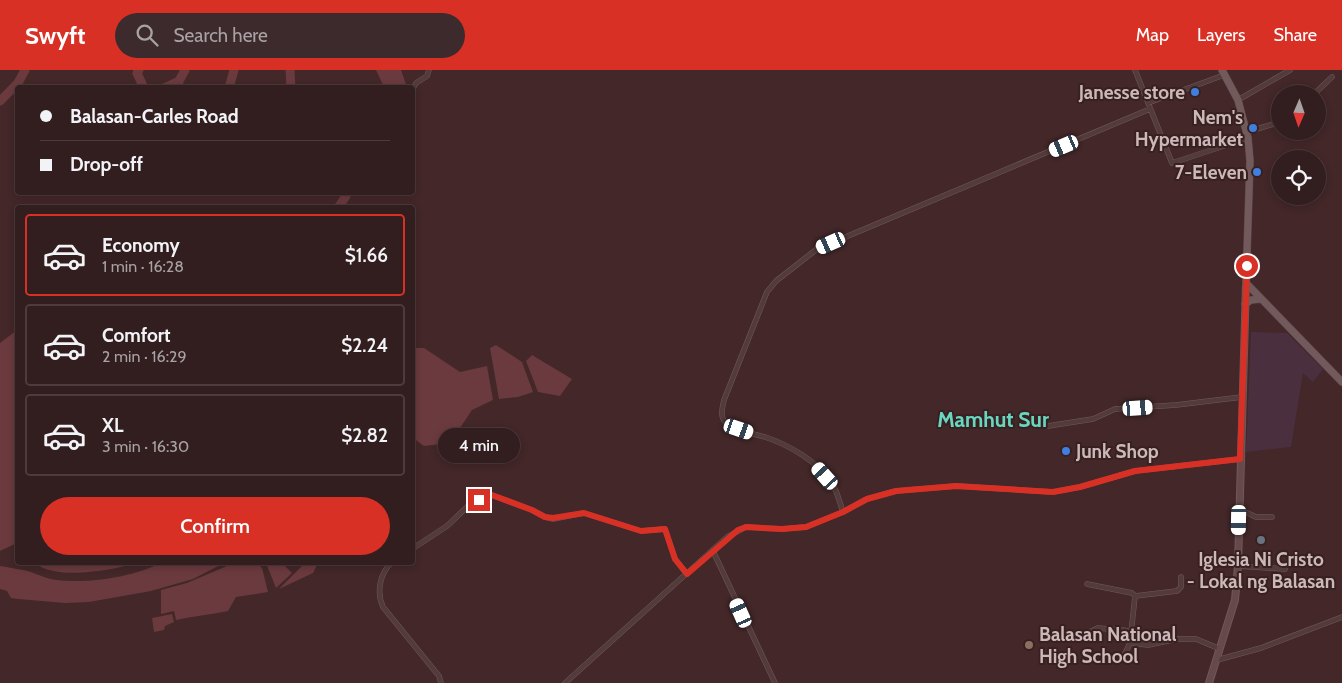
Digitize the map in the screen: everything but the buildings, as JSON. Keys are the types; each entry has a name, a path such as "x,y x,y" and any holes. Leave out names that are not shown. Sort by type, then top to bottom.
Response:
{"main road":[{"path":"1209,683 1235,600 1238,566 1250,161 1247,135 1238,100 1223,72"},
{"path":"1246,283 1342,382"},
{"path":"1245,304 1251,300 1261,299"}],"street":[{"path":"415,85 427,76 429,70"},
{"path":"1135,70 1172,163 1271,126"},
{"path":"1238,100 1290,70"},
{"path":"843,512 832,483 818,468 799,453 770,439 728,425 722,419 721,411 724,400 767,292 776,281 817,249 1149,106 1223,72"},
{"path":"1324,85 1332,77"},
{"path":"1048,426 1092,418 1115,409 1176,405 1242,397"},
{"path":"565,683 728,537 746,527 782,529 806,527 843,512 867,499 896,491 956,486 1053,492 1080,487 1135,471 1240,459"},
{"path":"415,546 442,531 468,506 489,494 532,510 545,517 553,518 584,513 641,531 665,529 675,559 687,574"},
{"path":"1239,509 1256,517 1272,517"},
{"path":"713,551 775,683"},
{"path":"389,565 381,579 379,598 383,607 439,676 441,683"},
{"path":"1238,566 1285,569"},
{"path":"1087,584 1132,593 1135,596 1177,591 1181,587 1181,577"},
{"path":"1123,658 1130,643 1135,596"},
{"path":"1217,660 1261,648 1342,617"},
{"path":"1086,634 1098,628 1131,631"},
{"path":"1130,643 1148,646 1177,639 1196,639 1220,649"}],"shaded area":[{"path":"376,70 401,70 406,85 383,85"},
{"path":"15,332 15,544 0,551 0,343"},
{"path":"1251,332 1287,333 1323,369 1313,382 1303,373 1291,447 1246,452"},
{"path":"496,345 522,362 533,392 518,397 499,399 490,348"},
{"path":"415,348 424,348 460,372 487,366 493,400 472,410 450,443 424,446 415,439"},
{"path":"532,355 572,379 560,396 538,392 526,361"},
{"path":"39,565 128,565 99,571 70,573 56,572"},
{"path":"156,565 220,565 193,579 151,591 89,602 65,603 11,598 7,591 0,589 0,566 27,571 46,578 69,581 111,578 139,572"},
{"path":"229,565 259,565 262,568 268,592 236,597 228,611 176,620 174,611 161,614 161,590 187,583"},
{"path":"267,565 284,565 292,573 276,588"},
{"path":"303,565 317,565 313,573 279,589"},
{"path":"172,614 174,622 165,626 164,630 154,632 152,618"}],"waterway":[{"path":"16,85 25,70"},
{"path":"139,70 137,73 143,85"},
{"path":"178,85 185,70"},
{"path":"230,85 234,70"},
{"path":"290,70 291,85"},
{"path":"170,85 179,81"},
{"path":"0,101 15,86"},
{"path":"340,205 346,195"}],"place":[{"name":"Janesse store","path":"1195,92"},
{"name":"Nem's Hypermarket","path":"1253,128"},
{"name":"7-Eleven","path":"1257,172"},
{"name":"Junk Shop","path":"1066,451"},
{"name":"Iglesia Ni Cristo - Lokal ng Balasan","path":"1261,540"},
{"name":"Balasan National High School","path":"1029,645"}],"district":[{"name":"Mamhut Sur","path":"993,419"}],"route":[{"path":"479,500 489,494 532,510 545,517 553,518 584,513 641,531 665,529 675,559 687,574 738,530 746,527 782,529 806,527 843,512 867,499 896,491 956,486 1016,488 1053,492 1080,487 1135,471 1240,459 1247,266"}]}
